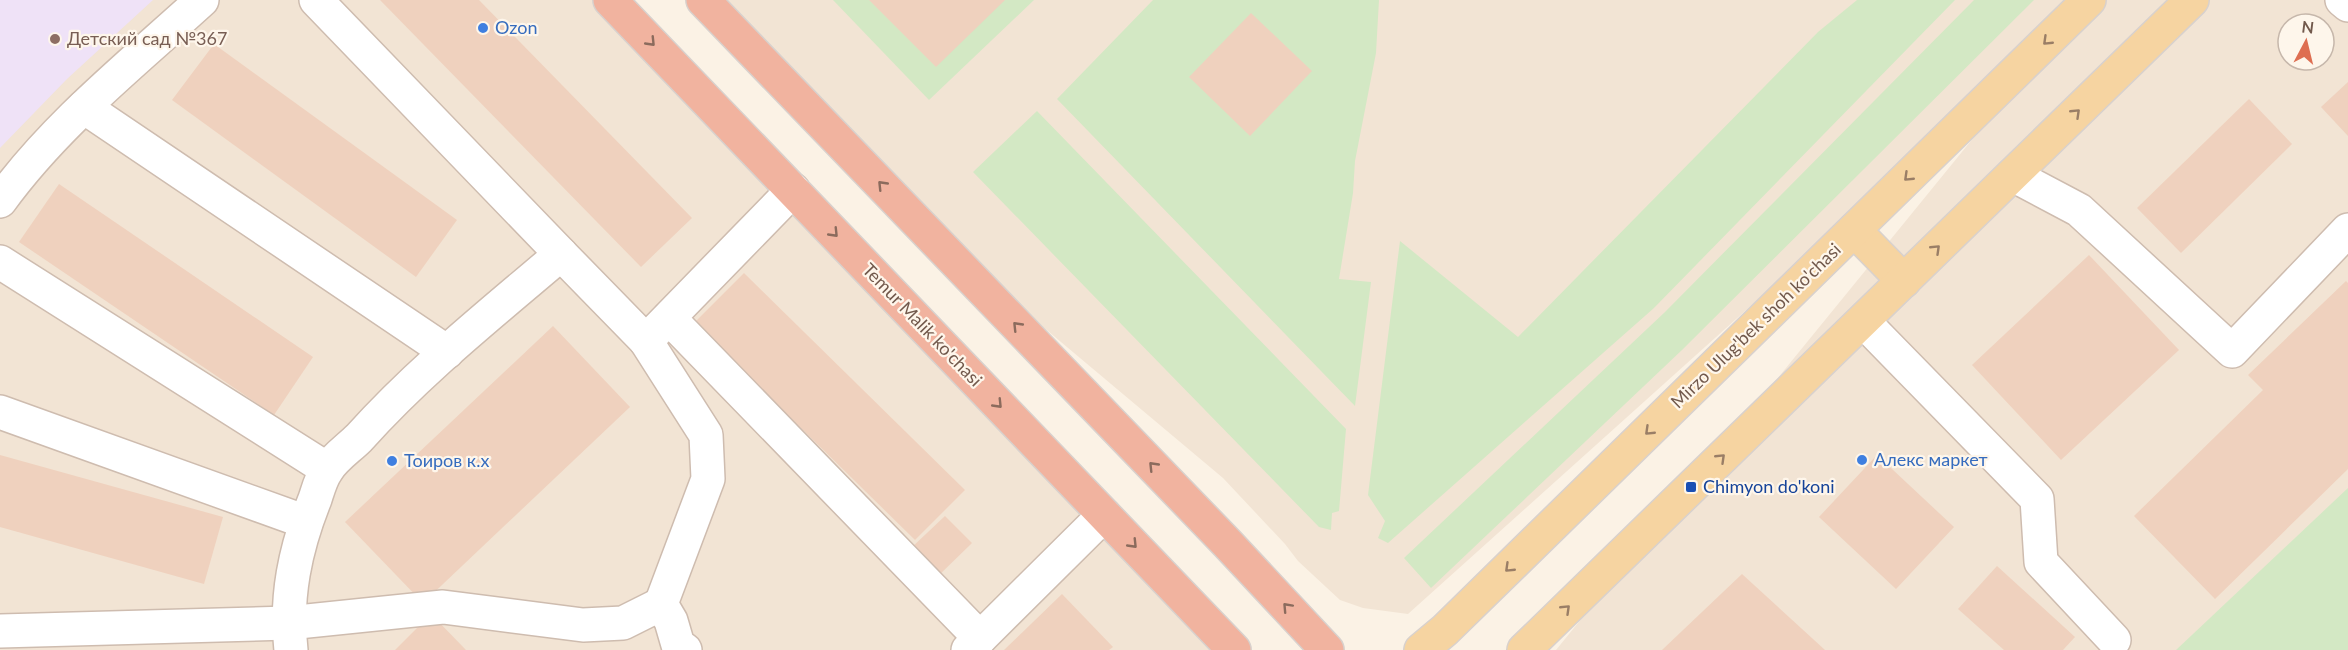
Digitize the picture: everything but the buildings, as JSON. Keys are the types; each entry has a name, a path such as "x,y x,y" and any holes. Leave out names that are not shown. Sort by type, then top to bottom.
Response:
{"highway":[{"name":"Temur Malik ko'chasi","path":"610,0 1234,650"},
{"path":"703,0 1327,650"}],"main road":[{"name":"Mirzo Ulug'bek shoh ko'chasi","path":"1421,650 1445,630 2089,0"},
{"path":"1524,650 2192,0"},
{"path":"1854,230 1904,281"}],"lane":[{"path":"0,201 38,153 202,0"},
{"path":"0,630 289,637 443,607 583,625 623,623 661,604 708,479 706,435 646,341 316,0"},
{"path":"2342,0 2348,5"},
{"path":"84,108 447,352"},
{"path":"2013,175 2079,210 2232,351 2348,230"},
{"path":"646,341 793,190"},
{"path":"289,637 289,590 296,555 327,469 347,451 379,415 447,352 561,254"},
{"path":"0,262 327,469"},
{"path":"669,318 974,644 1104,515"},
{"path":"1863,321 2037,499 2041,562 2114,640"},
{"path":"0,412 306,522"},
{"path":"661,604 671,621 678,645 685,650"}],"shaded area":[{"path":"0,0 610,0 1234,650 0,650"},
{"name":"Детский сад №367","path":"0,0 153,0 67,79 0,148"},
{"path":"703,0 2348,0 2348,650 1556,650 2072,17 1408,614 1363,608 1340,600 1298,561 1223,478 912,217"}],"green space":[{"path":"833,0 1034,0 929,100"},
{"path":"1153,0 1379,0 1376,53 1355,161 1353,193 1339,279 1371,282 1355,406 1057,99"},
{"path":"1857,0 1955,0 1654,308 1388,543 1378,538 1385,521 1368,495 1400,241 1518,337 1818,32"},
{"path":"1974,0 2034,0 1682,350 1431,588 1404,558 1665,312"},
{"path":"1037,111 1346,429 1339,511 1332,513 1331,530 1319,527 973,172"},
{"path":"2348,488 2348,650 2176,650"}],"place":[{"name":"Ozon","path":"483,28"},
{"name":"Детский сад №367","path":"55,39"},
{"name":"Алекс маркет","path":"1862,460"},
{"name":"Тоиров к.х","path":"392,461"},
{"name":"Chimyon do'koni","path":"1691,487"}]}
